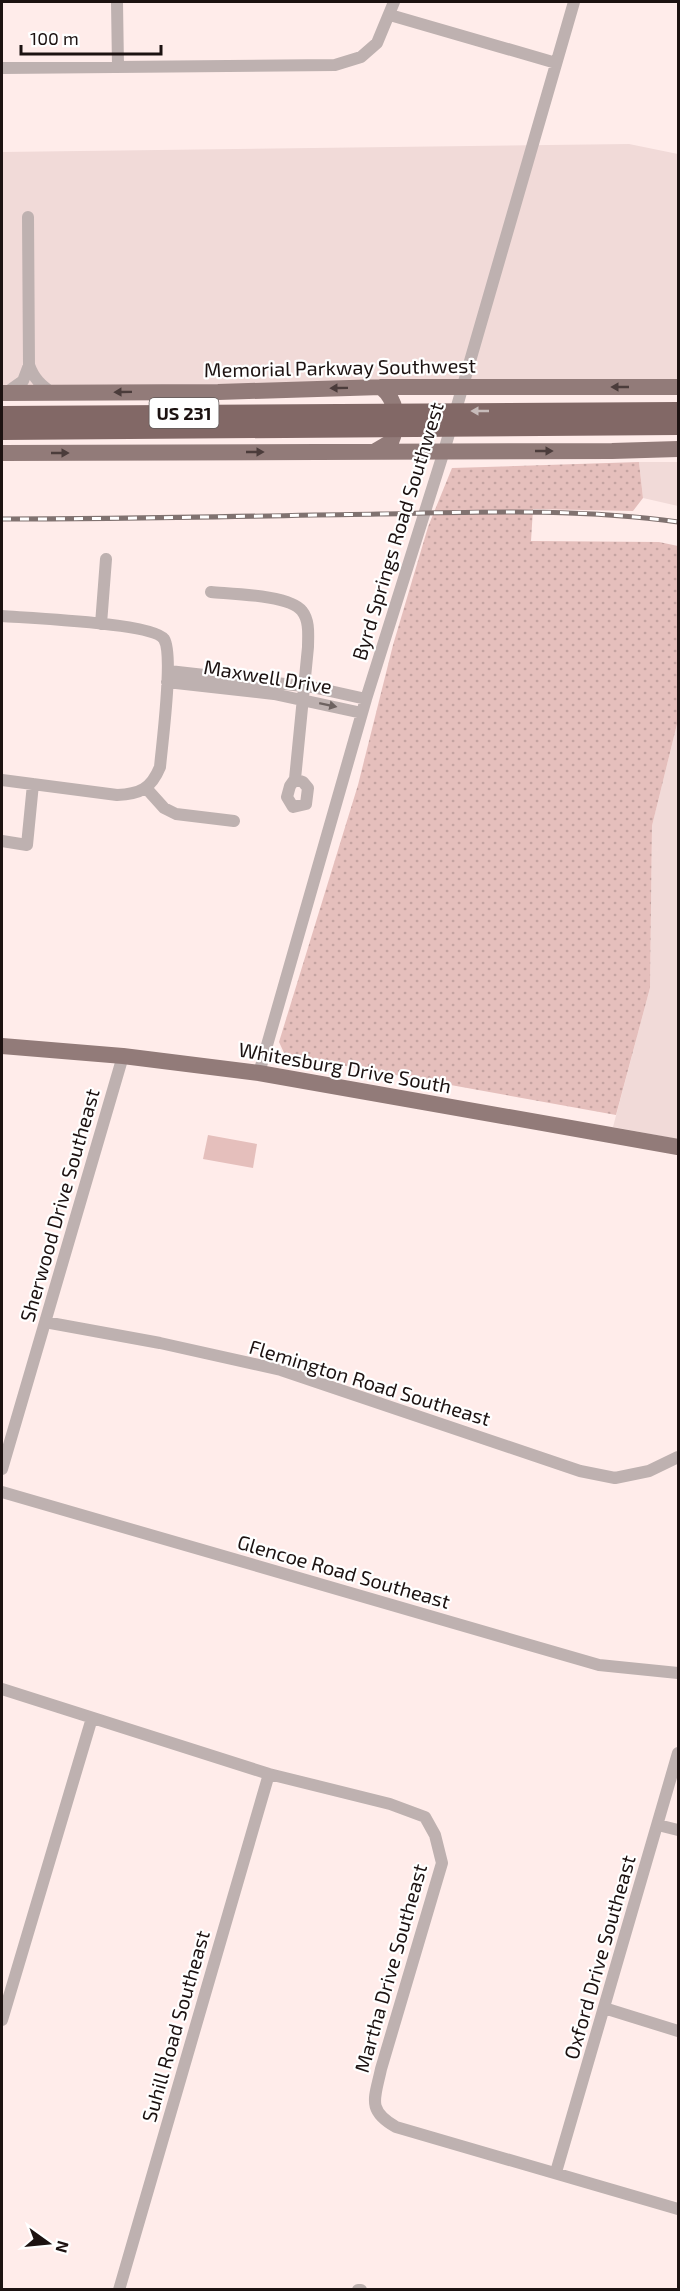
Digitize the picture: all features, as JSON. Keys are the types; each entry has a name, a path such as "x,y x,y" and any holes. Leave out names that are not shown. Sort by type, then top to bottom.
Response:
{"highway":[{"path":"3,397 134,422"},
{"path":"538,419 678,411"},
{"name":"US 231","path":"2,415 134,422"},
{"path":"538,419 678,426"},
{"name":"US 231","path":"2,431 134,422 538,419"},
{"path":"2,442 21,439 106,437 134,422"}],"main road":[{"name":"Memorial Parkway Southwest","path":"3,397 53,393 381,387 678,387"},
{"path":"374,452 391,442 396,421 392,399 381,387"},
{"path":"516,451 508,441 506,429 509,412 519,393 533,387"},
{"path":"2,453 678,449"},
{"name":"Whitesburg Drive South","path":"2,1046 123,1056 259,1073 678,1147"}],"street":[{"path":"117,2 118,67"},
{"path":"2,68 335,64 361,57 377,43 394,2"},
{"name":"Byrd Springs Road Southwest","path":"259,1073 366,699 444,451 460,388 573,2"},
{"path":"390,15 556,63"},
{"path":"28,217 29,365 32,375 39,384 53,393"},
{"path":"3,397 23,381 29,365"},
{"path":"101,624 106,559"},
{"path":"211,592 289,601 302,611 308,626 295,779"},
{"path":"2,616 101,624 156,633 164,639 167,650 168,676 160,767 155,781 146,788 134,795 117,795 2,780"},
{"path":"168,676 304,686 366,699"},
{"name":"Maxwell Drive","path":"168,676 274,694 362,713"},
{"path":"2,842 27,844 33,784"},
{"path":"146,788 164,808 176,814 234,821"},
{"name":"Sherwood Drive Southeast","path":"2,1469 123,1056"},
{"name":"Flemington Road Southeast","path":"45,1322 160,1343 282,1370 580,1471 615,1478 649,1471 678,1457"},
{"name":"Glencoe Road Southeast","path":"2,1492 599,1665 678,1672"},
{"name":"Martha Drive Southeast","path":"2,1689 269,1774 390,1804 425,1817 435,1835 441,1863 381,2069 375,2097 376,2111 382,2119 396,2127 678,2209"},
{"path":"2,2020 92,1718"},
{"name":"Oxford Drive Southeast","path":"556,2172 678,1753"},
{"name":"Suhill Road Southeast","path":"119,2289 269,1774"},
{"path":"658,1825 678,1830"},
{"path":"604,2008 678,2031"}],"shaded area":[{"path":"629,144 678,154 678,381 2,386 2,152"},
{"path":"639,462 678,462 678,506 643,498"},
{"path":"639,462 643,498 633,511 533,509 531,541 659,542 678,546 678,720 652,826 650,988 616,1115 285,1055 279,1042 358,785 393,645 428,527 452,468"},
{"path":"678,720 678,1139 613,1127 650,988 652,826"},
{"path":"208,1135 257,1144 253,1168 203,1159"}],"railway":[{"path":"2,519 529,512 604,515 678,522"}]}
